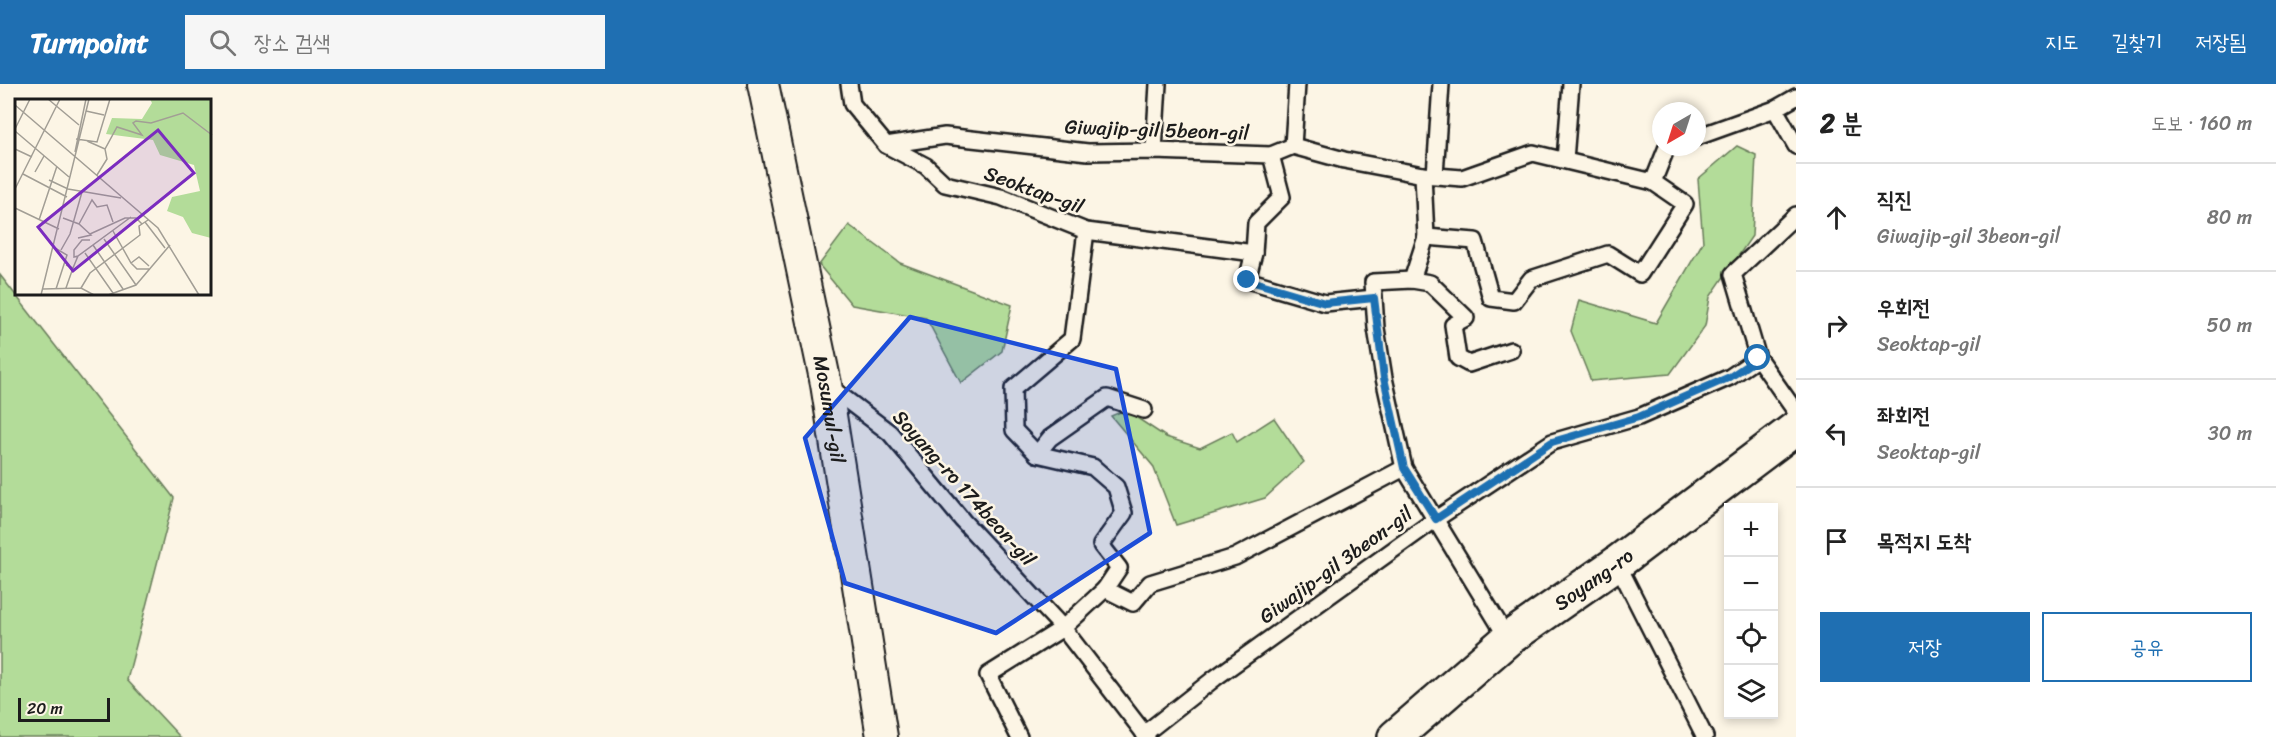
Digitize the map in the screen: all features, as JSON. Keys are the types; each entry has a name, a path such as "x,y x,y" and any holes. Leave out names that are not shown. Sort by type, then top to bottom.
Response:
{"street":[{"name":"Mosumul-gil","path":"763,84 826,384 882,737"},
{"name":"Soyang-ro","path":"1395,737 1508,639 1617,562 1796,428"}],"lane":[{"name":"Seoktap-gil","path":"849,84 852,104 886,145 926,166 945,184 1001,197 1086,231 1254,253"},
{"path":"1154,151 1158,84"},
{"path":"1297,84 1293,146 1344,160 1429,175 1462,178 1533,153 1653,182 1685,204 1640,274 1608,254 1531,279 1514,301 1491,298 1475,240 1426,237"},
{"path":"1412,280 1426,237 1429,175 1441,84"},
{"path":"1564,160 1571,84"},
{"path":"1706,134 1775,109 1796,97"},
{"path":"1775,109 1796,146"},
{"name":"Giwajip-gil 5beon-gil","path":"886,145 945,136 1088,152 1154,151 1271,155 1293,146"},
{"path":"1271,155 1282,197 1256,223 1254,253 1247,280 1325,303 1374,298"},
{"path":"1653,182 1663,156"},
{"path":"1796,215 1733,274 1758,358 1796,412"},
{"path":"1019,737 987,675 1064,628 1105,589 1119,568 1101,545 1124,513 1116,488 1093,467 1037,454 1014,430 1012,389 1072,339 1086,231"},
{"path":"1508,639 1404,468 1384,378 1373,282 1412,280 1430,283 1466,318 1453,324 1458,358 1469,364 1511,350"},
{"name":"Giwajip-gil 3beon-gil","path":"1146,735 1215,678 1436,519 1552,442 1639,417 1730,377 1758,358"},
{"name":"Soyang-ro 174beon-gil","path":"826,384 890,433 963,521 1064,628 1146,735"},
{"path":"1037,454 1050,438 1107,398 1144,410"},
{"path":"1105,589 1133,603 1150,583 1235,557 1404,468"},
{"path":"1617,562 1706,737"}],"highlighted area":[{"path":"910,317 1116,369 1150,533 996,633 845,583 805,438"}],"green space":[{"path":"1737,146 1756,155 1752,236 1710,297 1705,326 1670,374 1591,381 1571,331 1579,300 1656,323 1703,242 1698,179"},
{"path":"849,225 900,263 1012,305 1002,351 961,383 926,318 852,305 819,265"},
{"path":"0,275 174,498 127,680 180,737 0,737"},
{"path":"1125,410 1166,437 1200,448 1232,432 1237,442 1274,418 1304,462 1265,498 1176,525 1153,466 1111,416"}],"route":[{"path":"1247,280 1325,303 1374,298 1384,378 1404,468 1436,519 1552,442 1639,417 1730,377 1758,358"}]}
